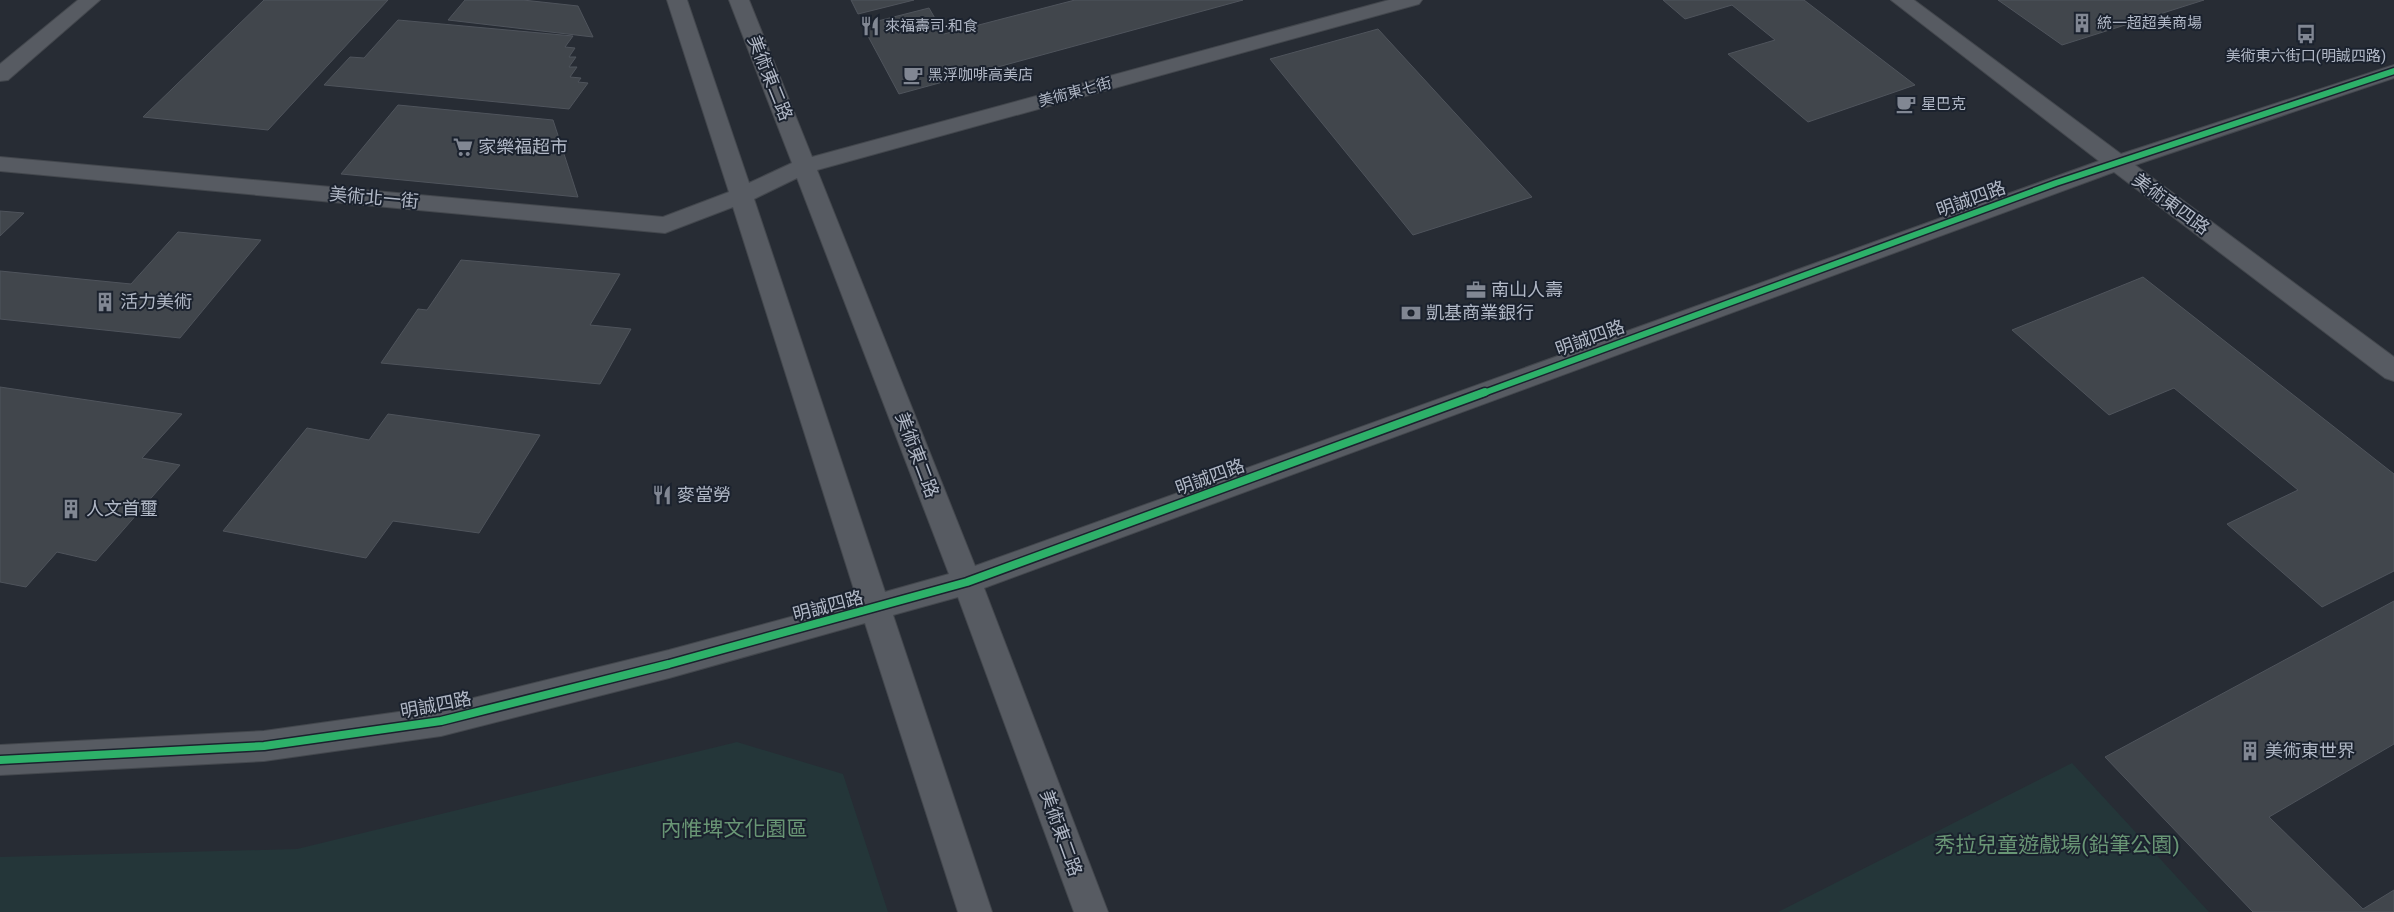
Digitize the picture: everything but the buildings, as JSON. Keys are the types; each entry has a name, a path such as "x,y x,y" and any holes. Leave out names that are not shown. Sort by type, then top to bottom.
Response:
{"street":[{"path":"0,75 90,0"},
{"path":"677,0 742,195 874,609 975,912"},
{"name":"美術東二路","path":"739,0 967,582 1091,912"},
{"name":"美術東七街","path":"742,195 805,166 1412,0"},
{"name":"美術東四路","path":"1900,0 2394,371"},
{"name":"明誠四路","path":"0,760 264,746 441,722 874,609 967,582 2115,163 2394,71"},
{"name":"美術北一街","path":"0,164 665,225 742,195"}],"green space":[{"name":"內惟埤文化園區","path":"737,742 843,774 888,912 0,912 0,857 297,849"},
{"name":"秀拉兒童遊戲場(鉛筆公園)","path":"2072,763 2209,912 1778,912"}],"cycle path":[{"path":"0,760 264,746 441,721 669,664 967,582 2056,183 2394,71"}],"place":[{"name":"統一超超美商場","path":"2082,23"},
{"name":"來福壽司‧和食","path":"870,26"},
{"name":"美術東六街口(明誠四路)","path":"2306,34"},
{"name":"黑浮咖啡高美店","path":"913,75"},
{"name":"星巴克","path":"1906,104"},
{"name":"家樂福超市","path":"463,147"},
{"name":"南山人壽","path":"1476,290"},
{"name":"活力美術","path":"105,302"},
{"name":"凱基商業銀行","path":"1411,313"},
{"name":"麥當勞","path":"662,495"},
{"name":"人文首璽","path":"71,509"},
{"name":"美術東世界","path":"2250,751"}]}
